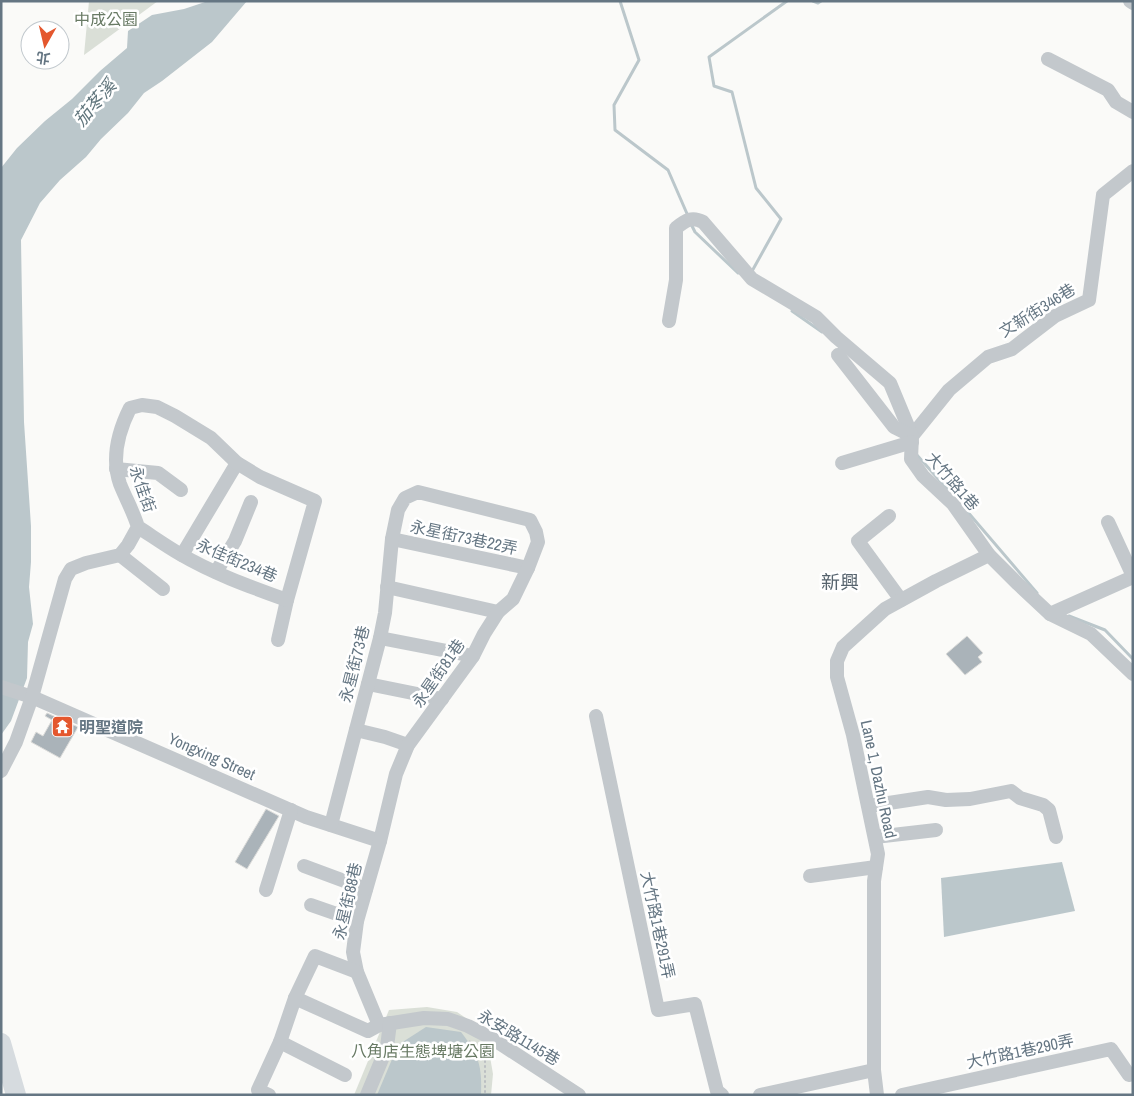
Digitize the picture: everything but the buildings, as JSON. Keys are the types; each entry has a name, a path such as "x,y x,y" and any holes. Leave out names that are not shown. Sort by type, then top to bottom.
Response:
{"highway":[{"path":"1,1043 16,1095"}],"street":[{"path":"1048,59 1108,90 1116,102 1133,112"},
{"name":"文新街346巷","path":"909,441 949,390 988,357 1012,349 1055,316 1089,300 1102,195 1133,171"},
{"path":"669,321 676,280 676,228 690,219 703,222 750,276 816,316 836,337 887,380 909,441 842,463"},
{"name":"大竹路1巷","path":"838,355 894,427 909,441 911,459 923,476 953,504 989,555 1050,614 1091,634 1133,674"},
{"name":"永佳街","path":"120,555 138,528 133,510 120,484 116,469 116,453 124,420 130,408 142,404 157,407 211,438 237,463 260,477 315,501"},
{"path":"182,555 237,463"},
{"path":"116,469 158,473 180,490"},
{"name":"永星街81巷","path":"380,841 396,774 408,745 473,656 498,612 513,599 538,542 536,532 530,520 418,492 405,498 398,510"},
{"name":"永佳街234巷","path":"138,528 182,555 216,572 252,588 287,600 315,501"},
{"path":"216,572 235,542 251,502"},
{"name":"永星街73巷","path":"331,825 380,638 385,613 392,539 398,510"},
{"path":"890,516 858,541 901,600"},
{"path":"1050,614 1133,576 1108,522"},
{"name":"永星街73巷22弄","path":"392,539 528,568"},
{"path":"1,771 16,742 32,697 65,579 71,569 86,563 120,555 164,589"},
{"name":"Lane 1, Dazhu Road","path":"877,1095 874,1070 874,881 878,854 853,735 837,677 838,661 843,647 885,609 936,580 989,555"},
{"path":"386,587 498,612"},
{"path":"278,640 287,600"},
{"path":"380,638 473,656"},
{"path":"368,684 442,699"},
{"name":"Yongxing Street","path":"1,687 32,697 291,810 380,841"},
{"name":"大竹路1巷291弄","path":"596,716 658,1010 695,1004 716,1091 722,1095"},
{"path":"356,730 408,745"},
{"path":"868,806 928,797 946,800 970,799 1010,791 1020,798 1043,805 1049,810 1056,837"},
{"path":"266,890 291,810"},
{"path":"875,837 936,830"},
{"name":"永星街88巷","path":"380,841 357,921 353,952 357,972 384,1024"},
{"path":"304,866 366,889"},
{"path":"810,876 876,867"},
{"path":"311,905 357,921"},
{"path":"269,1095 258,1090 280,1042 295,998 315,956 357,972"},
{"name":"永安路1145巷","path":"295,998 368,1031 384,1024 424,1018 448,1018 493,1039 579,1095"},
{"path":"367,1095 387,1047 384,1024"},
{"path":"280,1042 346,1076"},
{"name":"大竹路1巷290弄","path":"902,1095 1110,1049 1129,1075 1133,1074"},
{"path":"760,1095 874,1070"}],"path":[{"path":"468,1040 485,1060 485,1095"}],"green space":[{"name":"中成公園","path":"89,1 158,1 84,55"},
{"name":"八角店生態埤塘公園","path":"427,1007 457,1012 479,1027 489,1051 493,1074 491,1095 354,1095 389,1010"}],"water":[{"name":"茄苳溪","path":"208,1 247,1 212,42 144,93 128,113 101,139 86,157 60,180 40,203 21,240 24,422 31,526 29,587 33,624 28,642 27,678 11,721 1,735 1,168 17,148 45,121 72,99 127,48 128,31 152,15 184,9"},
{"path":"1062,862 1075,911 944,937 941,878"},
{"path":"426,1027 461,1032 478,1061 481,1076 481,1095 377,1095 398,1045"}],"waterway":[{"path":"620,1 639,60 614,105 615,130 668,170 688,216"},
{"path":"751,273 781,219 756,188 732,92 714,86 709,57 787,1"},
{"path":"813,1 818,3 821,1"},
{"path":"691,224 695,232 738,273"},
{"path":"792,311 822,332"},
{"path":"916,454 950,492"},
{"path":"966,510 1037,593"},
{"path":"1069,616 1105,630 1133,659"}],"place":[{"name":"明聖道院","path":"63,727"}],"district":[{"name":"新興","path":"840,582"}]}
